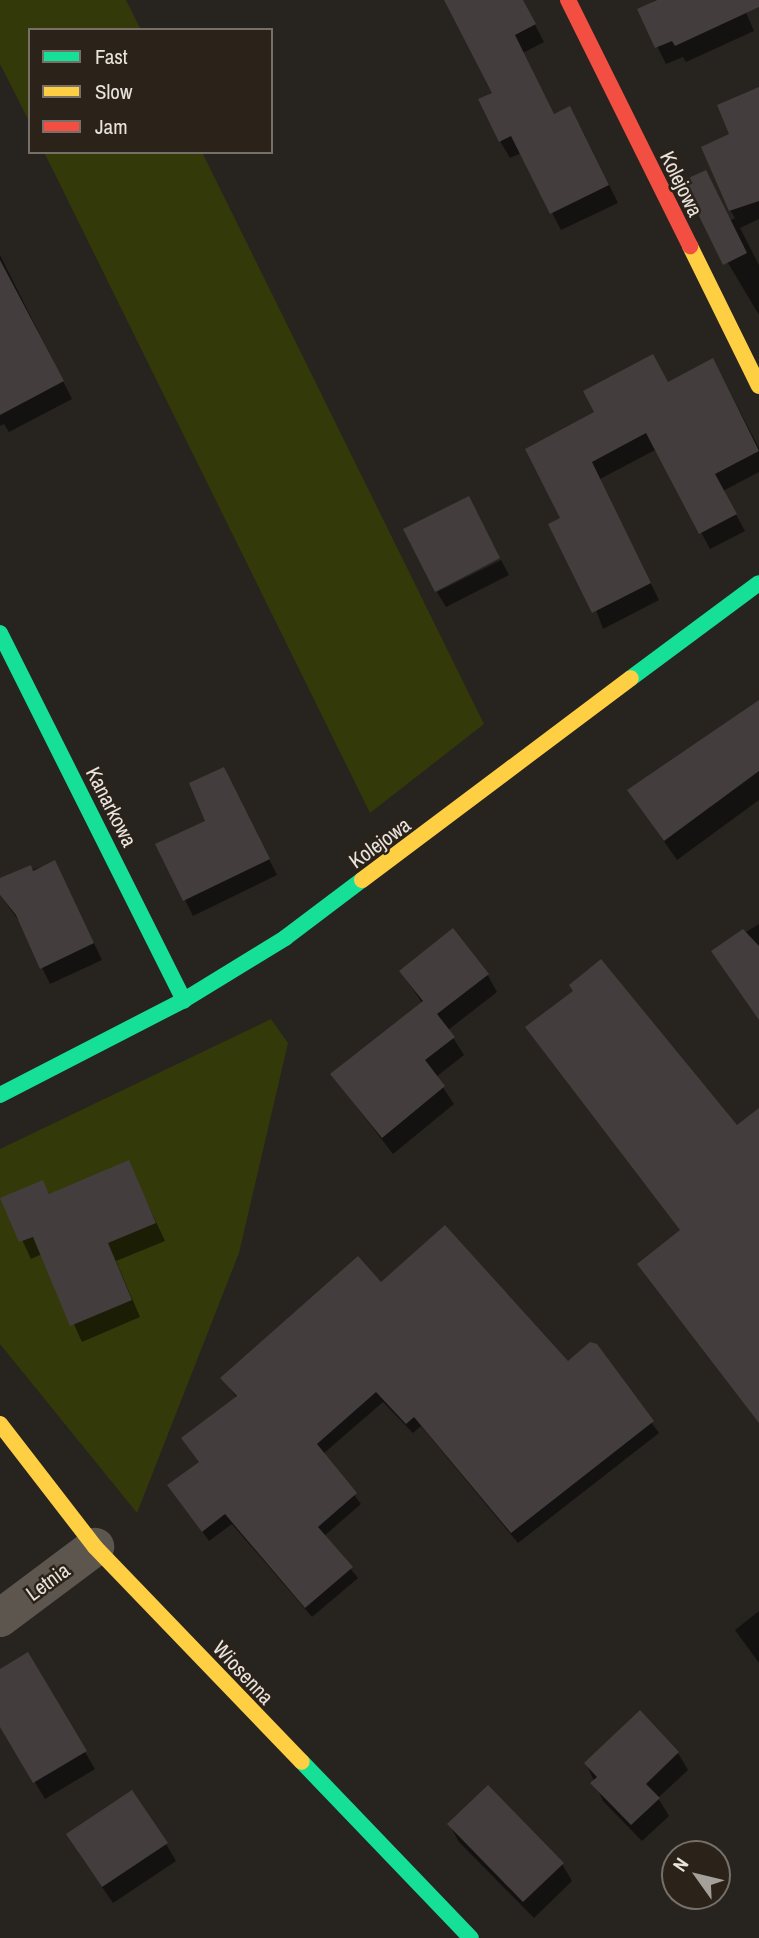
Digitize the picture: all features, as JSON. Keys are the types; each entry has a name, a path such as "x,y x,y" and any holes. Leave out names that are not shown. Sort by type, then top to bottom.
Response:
{"street":[{"name":"Kolejowa","path":"568,0 759,386"},
{"name":"Kolejowa","path":"0,1095 184,1000 285,938 759,583"},
{"name":"Kanarkowa","path":"0,633 184,1000"},
{"name":"Wiosenna","path":"0,1424 95,1547 471,1938"},
{"name":"Letnia","path":"0,1618 95,1547"}],"green space":[{"path":"0,0 126,0 140,28 28,28 28,119 0,64"},
{"path":"45,154 203,154 484,724 370,813"},
{"path":"271,1019 288,1043 239,1253 137,1513 0,1344 0,1149"}],"building":[{"path":"444,0 523,0 536,24 515,35 554,114 570,106 609,185 550,214 511,136 499,142 478,99 492,93"},
{"path":"657,0 759,0 759,7 675,46 672,41 655,48 637,9"},
{"path":"759,87 759,201 729,211 701,147 729,134 717,105"},
{"path":"706,170 747,253 723,265 682,181"},
{"path":"0,260 64,381 0,415"},
{"path":"653,354 668,382 713,358 759,451 715,474 737,514 699,534 646,433 592,462 651,583 592,613 548,524 560,518 525,449 594,412 583,391"},
{"path":"469,496 500,558 435,592 403,529"},
{"path":"759,700 759,771 664,841 627,790"},
{"path":"224,767 270,859 183,901 155,844 205,821 189,783"},
{"path":"55,860 94,943 40,969 16,915 0,895 0,878 31,865 33,871"},
{"path":"453,928 489,974 437,1014 455,1037 425,1060 445,1086 382,1138 330,1074 423,1001 399,971"},
{"path":"743,929 759,946 759,1020 711,951"},
{"path":"601,959 737,1125 759,1108 759,1423 637,1264 680,1230 525,1027 573,991 569,985"},
{"path":"129,1160 156,1223 108,1243 132,1300 70,1326 33,1237 19,1242 0,1198 43,1180 49,1194"},
{"path":"445,1225 568,1361 590,1342 597,1344 654,1421 511,1533 414,1417 406,1424 376,1392 317,1444 357,1493 318,1527 353,1567 305,1608 225,1514 202,1532 167,1485 199,1462 181,1438 237,1396 220,1378 358,1256 381,1282"},
{"path":"28,1652 87,1751 33,1783 0,1727 0,1669"},
{"path":"640,1710 679,1752 646,1784 660,1798 631,1825 590,1783 597,1777 584,1763"},
{"path":"488,1785 564,1863 523,1902 447,1824"},
{"path":"132,1790 168,1843 102,1887 66,1834"}],"traffic: fast":[{"path":"631,678 759,583"},
{"path":"0,633 184,1000"},
{"path":"0,1095 184,1000 285,938 362,880"},
{"path":"302,1762 471,1938"}],"traffic: slow":[{"path":"690,246 759,386"},
{"path":"362,880 631,678"},
{"path":"0,1424 95,1547 302,1762"}],"traffic: jam":[{"path":"568,0 690,246"}]}
